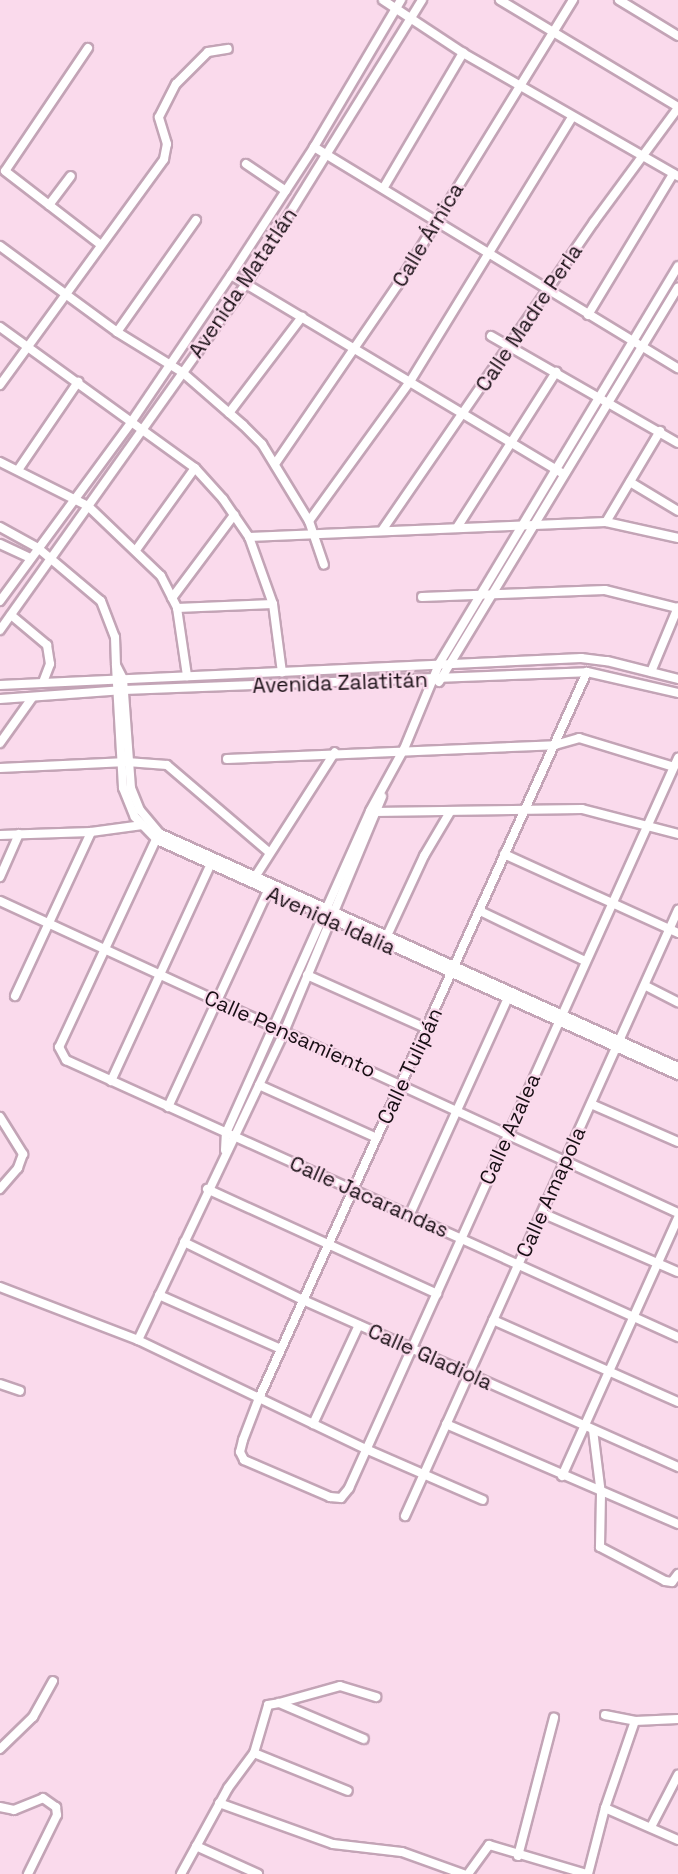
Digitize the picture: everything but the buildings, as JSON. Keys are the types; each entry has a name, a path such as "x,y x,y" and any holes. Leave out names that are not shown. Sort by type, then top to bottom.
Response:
{"street":[{"path":"383,0 463,53 676,175 588,315"},
{"name":"Avenida Matatlán","path":"0,601 132,421 231,275 314,147 401,0"},
{"name":"Avenida Matatlán","path":"0,630 53,559 182,372 246,284 422,0"},
{"path":"500,0 678,107"},
{"name":"Calle Árnica","path":"275,464 357,347 573,0"},
{"path":"619,0 678,36"},
{"path":"88,48 5,171 101,245"},
{"path":"0,385 168,152 159,117 161,108 176,84 202,57 228,49"},
{"path":"384,187 463,53"},
{"name":"Calle Madre Perla","path":"383,529 466,412 547,290 678,107"},
{"path":"309,521 411,380 572,117"},
{"path":"314,147 384,187 488,254 678,368"},
{"path":"246,164 286,190"},
{"path":"49,206 71,176"},
{"path":"117,332 196,220"},
{"path":"0,246 117,332 182,372 262,444 309,521 324,565"},
{"path":"436,680 439,664 479,594 678,266"},
{"path":"231,275 466,412 563,474"},
{"path":"138,1340 225,1150 276,1028 430,690 449,663 678,288"},
{"path":"229,413 302,317"},
{"path":"0,327 195,468 234,515 249,537 273,604 282,672"},
{"path":"491,336 678,442"},
{"path":"458,526 556,372"},
{"path":"18,471 78,382"},
{"path":"606,522 660,431"},
{"path":"0,462 88,506 161,576 177,608 187,676"},
{"path":"136,550 195,468"},
{"path":"630,482 678,511"},
{"path":"172,598 234,515"},
{"path":"249,537 383,529 606,522 678,538"},
{"path":"0,527 38,548 101,601 115,637 119,679"},
{"path":"0,544 30,558"},
{"path":"422,597 605,590 678,607 651,672"},
{"path":"177,608 273,604"},
{"path":"11,615 47,645 50,664 43,682"},
{"name":"Avenida Zalatitán","path":"0,685 581,658 678,679"},
{"name":"Avenida Zalatitán","path":"0,699 120,690 436,680 586,672 678,693"},
{"name":"Calle Tulipán","path":"341,1498 330,1497 244,1460 242,1446 259,1398 400,1084 456,967 586,672"},
{"name":"Avenida Idalia","path":"119,679 123,788 141,826 210,866 269,888 385,940 456,967 678,1075"},
{"path":"0,743 32,698"},
{"path":"563,727 579,738 674,767"},
{"path":"227,759 404,749 555,745 579,738"},
{"path":"255,877 335,752"},
{"name":"Calle Azalea","path":"341,1498 368,1450 585,961 678,758"},
{"path":"0,768 123,762 167,765 270,854"},
{"name":"Avenida Idalia","path":"123,762 131,788 158,836 255,877 269,888"},
{"path":"374,812 523,812 582,809 678,834"},
{"path":"385,940 424,856 450,812"},
{"path":"0,835 91,832 150,823"},
{"path":"15,996 91,832"},
{"path":"0,877 20,834"},
{"path":"103,950 158,836"},
{"path":"504,854 674,931"},
{"path":"111,1082 210,866"},
{"path":"168,1107 269,888"},
{"name":"Calle Pensamiento","path":"0,901 47,925 458,1109 564,1162 678,1213"},
{"name":"Calle Amapola","path":"405,1516 564,1162 674,931 678,910"},
{"path":"480,911 585,961"},
{"path":"230,1135 259,1084 284,1032 329,915"},
{"name":"Avenida Idalia","path":"385,940 452,975 507,1000 560,1018"},
{"name":"Calle Jacarandas","path":"103,950 59,1047 61,1055 111,1082 678,1337"},
{"path":"307,975 428,1029"},
{"path":"646,986 678,1002"},
{"path":"409,1216 507,1000"},
{"name":"Avenida Idalia","path":"620,1045 678,1067"},
{"path":"259,1084 377,1138"},
{"path":"591,1104 678,1142"},
{"path":"0,1117 22,1154 18,1168 0,1189"},
{"path":"207,1189 437,1294"},
{"path":"542,1213 678,1272"},
{"path":"562,1476 678,1218"},
{"name":"Calle Gladiola","path":"184,1242 303,1300 678,1467"},
{"path":"0,1287 138,1340 368,1450 483,1500"},
{"path":"159,1294 281,1349"},
{"path":"493,1320 678,1402"},
{"path":"313,1424 359,1325"},
{"path":"0,1384 20,1391"},
{"path":"447,1424 601,1494 678,1524"},
{"path":"593,1430 601,1494 600,1547 672,1582 678,1574"},
{"path":"0,1749 33,1717 53,1681"},
{"path":"182,1874 219,1803 254,1754 265,1709 275,1703 340,1686 376,1696"},
{"path":"275,1703 364,1738"},
{"path":"605,1715 635,1721 678,1719"},
{"path":"519,1856 555,1718"},
{"path":"219,1803 333,1844 402,1852 446,1871 467,1873 486,1846 566,1871 587,1874 605,1809 635,1721"},
{"path":"254,1754 348,1791"},
{"path":"651,1827 678,1775"},
{"path":"0,1807 14,1809 43,1798 56,1807 57,1815 28,1874"},
{"path":"605,1809 678,1840"},
{"path":"196,1846 258,1874"}]}
